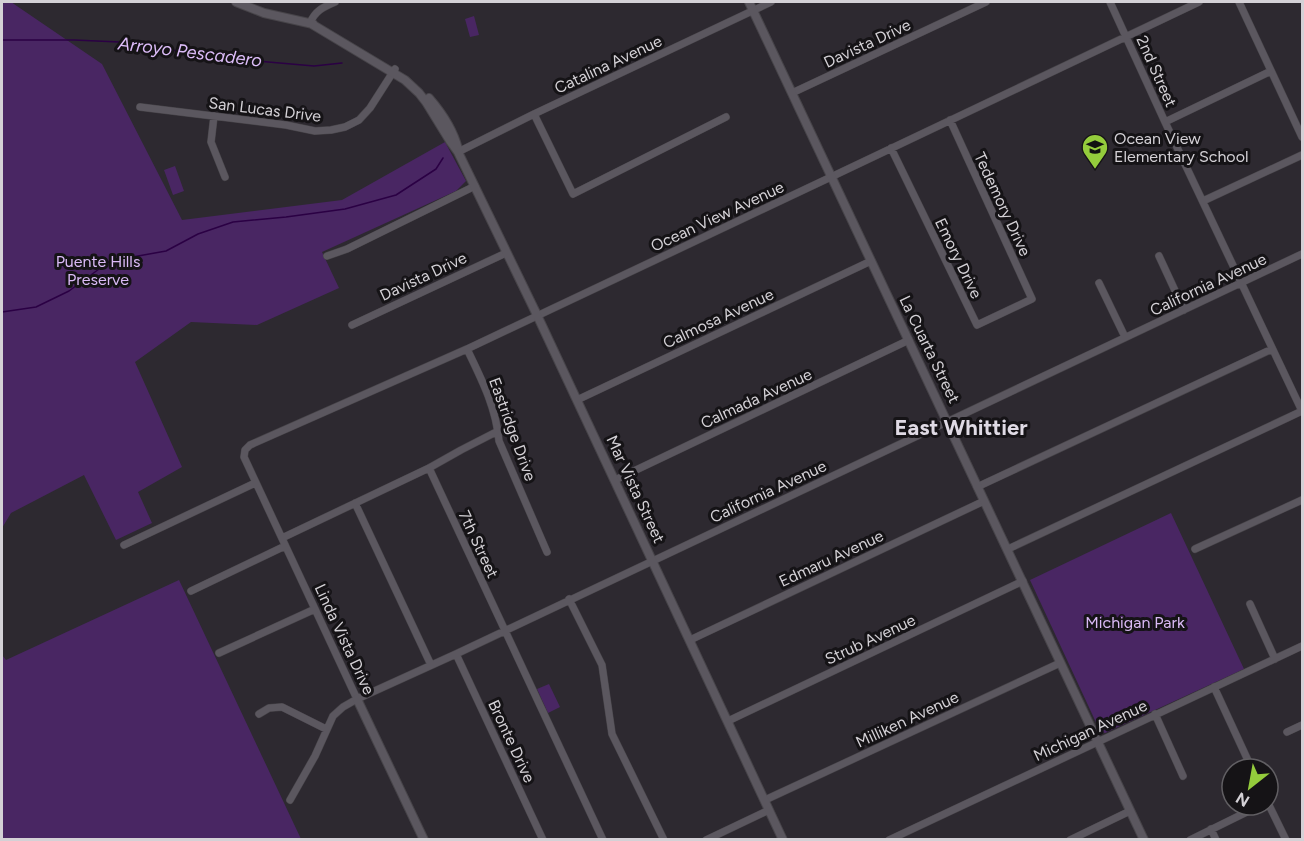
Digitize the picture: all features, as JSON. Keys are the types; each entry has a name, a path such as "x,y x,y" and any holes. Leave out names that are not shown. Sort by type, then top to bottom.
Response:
{"street":[{"name":"Mar Vista Street","path":"236,2 264,13 327,29 367,51 410,80 440,111 455,135 458,152 615,480 783,840"},
{"path":"310,23 313,15 335,2"},
{"name":"Catalina Avenue","path":"458,152 751,6 771,2"},
{"name":"Davista Drive","path":"792,93 986,2"},
{"name":"2nd Street","path":"1110,2 1272,349 1300,398 1302,411"},
{"name":"Ocean View Avenue","path":"244,450 250,445 466,349 1199,2"},
{"path":"1239,2 1302,137"},
{"name":"La Cuarta Street","path":"751,6 1144,840"},
{"name":"San Lucas Drive","path":"140,107 286,124 315,131 331,130 345,127 359,120 370,108 394,71"},
{"path":"1165,122 1271,71"},
{"path":"534,114 573,195 726,117"},
{"path":"214,116 211,142 225,177"},
{"name":"Tedemory Drive","path":"950,120 1032,299"},
{"name":"Emory Drive","path":"891,148 977,325 1032,299"},
{"path":"1203,201 1302,155"},
{"path":"327,256 347,249 476,186"},
{"name":"Davista Drive","path":"352,325 506,253"},
{"name":"California Avenue","path":"290,800 315,756 333,716 357,699 1302,254"},
{"path":"1159,256 1184,310"},
{"name":"Calmosa Avenue","path":"577,400 871,261"},
{"path":"1099,283 1125,337"},
{"name":"Calmada Avenue","path":"615,480 909,340"},
{"name":"Eastridge Drive","path":"466,349 489,396 499,441 547,552"},
{"path":"977,487 1272,349"},
{"path":"1008,549 1302,411"},
{"path":"282,537 429,468 498,432"},
{"name":"Linda Vista Drive","path":"244,450 244,457 255,483 424,840"},
{"name":"7th Street","path":"429,468 603,840"},
{"path":"124,545 255,483"},
{"path":"1195,549 1302,500"},
{"name":"Edmaru Avenue","path":"690,640 984,501"},
{"path":"355,503 431,665"},
{"path":"191,591 285,546"},
{"name":"Strub Avenue","path":"728,720 1023,581"},
{"path":"569,600 602,665 612,734 664,840"},
{"path":"1250,604 1275,659"},
{"path":"219,653 315,609"},
{"name":"Michigan Avenue","path":"889,840 1302,646"},
{"name":"Bronte Drive","path":"456,654 543,840"},
{"name":"Milliken Avenue","path":"765,800 1060,663"},
{"path":"1214,687 1246,757"},
{"path":"259,714 269,708 282,707 326,729"},
{"path":"1155,714 1183,776"},
{"path":"1287,732 1302,725"},
{"path":"706,840 769,810"},
{"path":"1070,840 1130,811"},
{"path":"1190,840 1236,817"},
{"path":"1275,817 1286,840"},
{"path":"1212,829 1216,840"},
{"path":"908,831 912,840"}],"green space":[{"name":"Puente Hills Preserve","path":"2,2 11,2 102,64 182,220 342,200 445,142 466,181 456,191 322,252 339,288 257,325 191,322 135,362 182,467 138,492 152,523 116,540 84,475 11,513 2,528"},
{"path":"474,16 479,35 470,37 465,19"},
{"path":"175,166 184,191 173,195 164,170"},
{"name":"Michigan Park","path":"1171,513 1244,669 1105,733 1100,731 1030,580"},
{"path":"179,580 301,839 2,839 2,655 6,660"},
{"path":"549,684 560,707 548,713 537,689"}],"waterway":[{"name":"Arroyo Pescadero","path":"2,40 142,43 199,56 314,66 342,63"},
{"path":"2,312 36,307 69,291 110,261 166,251 198,234 233,222 345,209 396,195 436,169 443,158"}],"place":[{"name":"Ocean View Elementary School","path":"1095,170"}],"district":[{"name":"East Whittier","path":"961,427"}]}
